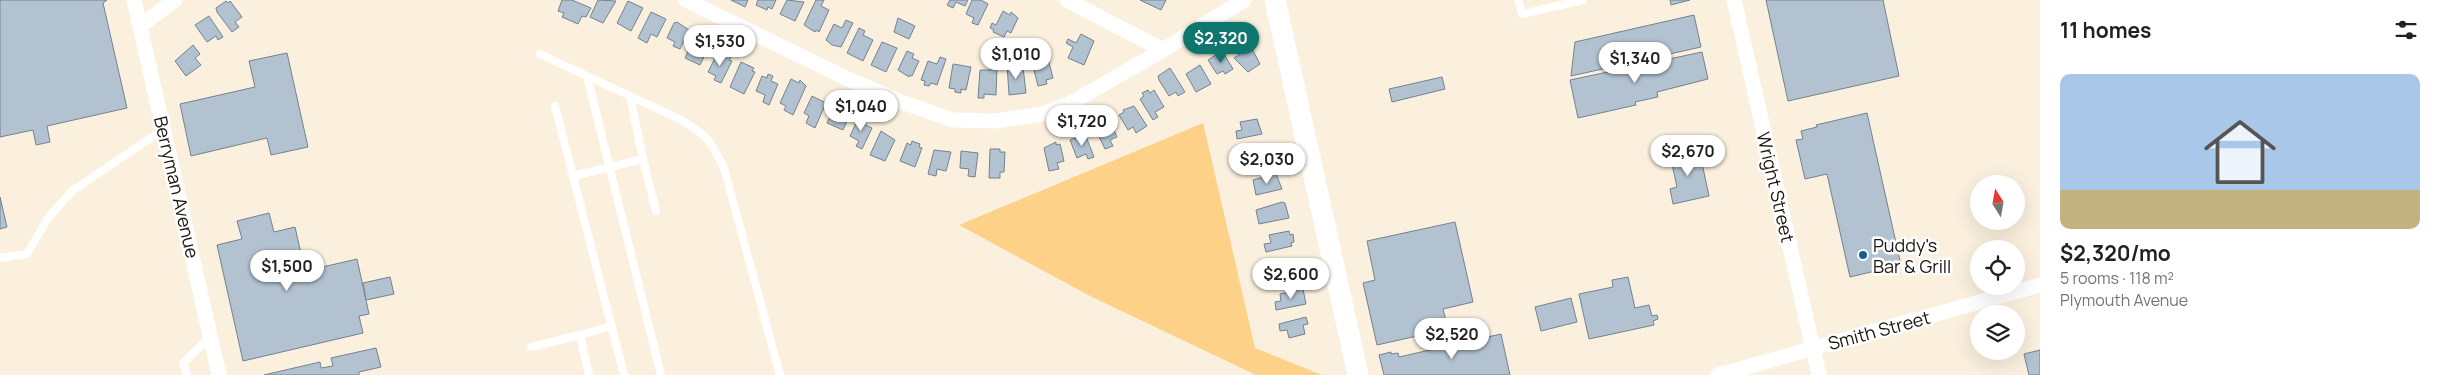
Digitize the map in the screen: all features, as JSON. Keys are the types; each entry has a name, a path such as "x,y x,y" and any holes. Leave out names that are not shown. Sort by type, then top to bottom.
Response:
{"street":[{"name":"Berryman Avenue","path":"134,0 219,375"},
{"path":"140,26 176,0"},
{"path":"686,0 850,80 899,101 953,120 994,121 1042,114 1071,103 1164,50 1244,0"},
{"path":"1067,0 1164,50"},
{"path":"1275,0 1358,375"},
{"name":"Wright Street","path":"1734,0 1819,375"},
{"name":"Smith Street","path":"1718,375 2040,285"}],"lane":[{"path":"1518,0 1522,14 1583,0"},
{"path":"540,54 698,130 711,142 724,168 780,375"},
{"path":"587,76 661,375"},
{"path":"630,96 656,212"},
{"path":"555,106 624,375"},
{"path":"0,258 27,254 48,218 72,191 164,129"},
{"path":"573,176 643,158"},
{"path":"531,347 612,326"},
{"path":"580,335 589,375"},
{"path":"187,375 183,363 211,336"}],"shaded area":[{"path":"1203,123 1255,348 1322,375 1256,375 1090,296 959,225"}],"building":[{"path":"0,0 107,0 103,3 127,108 47,126 50,142 36,145 33,130 0,137"},
{"path":"562,0 572,0 591,8 586,17 582,16 578,24 562,17 564,13 558,11"},
{"path":"598,0 616,1 603,23 590,17"},
{"path":"731,0 748,0 745,7"},
{"path":"758,0 776,0 772,9 768,7 767,10 756,5"},
{"path":"787,0 804,2 795,21 780,14"},
{"path":"816,0 824,0 821,6 829,10 819,32 816,30 815,32 804,25"},
{"path":"950,0 968,0 965,6 956,2 953,8 947,5"},
{"path":"972,0 981,0 988,4 978,25 972,23 974,18 966,14"},
{"path":"1140,0 1166,0 1161,10"},
{"path":"1670,0 1690,0 1671,5"},
{"path":"1766,0 1883,0 1899,76 1788,101"},
{"path":"226,1 228,3 230,1 242,17 235,22 239,27 232,32 216,8"},
{"path":"628,1 643,8 631,31 617,23"},
{"path":"1003,11 1010,15 1011,12 1018,18 1011,33 1007,31 1004,37 993,32 994,30 990,28 992,23 996,25"},
{"path":"651,12 666,19 657,37 651,34 647,43 638,38"},
{"path":"1694,15 1701,47 1571,76 1575,42"},
{"path":"209,16 223,37 218,40 216,36 207,42 195,25"},
{"path":"898,18 915,26 909,39 894,32"},
{"path":"846,20 853,23 841,47 832,45 826,40 834,24 842,28"},
{"path":"677,22 689,30 680,49 673,46 675,42 667,38 674,23"},
{"path":"859,28 865,31 863,35 873,40 863,61 847,53"},
{"path":"1081,34 1094,41 1084,65 1068,58 1073,47 1066,43 1068,39 1076,43"},
{"path":"882,42 897,48 886,72 871,65"},
{"path":"692,43 699,46 701,43 706,46 705,49 707,50 700,65 685,58"},
{"path":"193,45 200,54 195,58 201,65 186,76 175,61"},
{"path":"1251,47 1260,64 1248,72 1234,58"},
{"path":"907,51 914,54 912,58 919,61 912,76 910,75 909,77 898,70"},
{"path":"1046,51 1053,78 1046,80 1047,84 1038,86 1033,66 1042,64 1039,53"},
{"path":"1222,51 1233,69 1225,74 1223,71 1217,74 1208,60"},
{"path":"721,52 731,57 729,60 732,61 721,83 714,80 716,76 708,72 717,54 719,56"},
{"path":"1702,52 1708,79 1657,92 1658,97 1635,102 1636,105 1578,118 1570,80"},
{"path":"287,53 308,147 271,155 267,138 191,156 180,104 255,87 249,61"},
{"path":"940,57 946,59 937,85 931,83 929,86 924,85 925,81 921,80 928,61 937,64"},
{"path":"741,62 754,68 752,71 755,72 744,94 730,87"},
{"path":"1017,63 1018,68 1023,67 1026,93 1009,95 1007,64"},
{"path":"953,64 971,67 966,90 961,89 961,93 949,88"},
{"path":"1200,65 1211,84 1196,92 1186,74"},
{"path":"992,66 997,66 996,95 984,94 984,98 978,98 980,70 991,70"},
{"path":"1170,68 1185,92 1178,96 1176,92 1169,96 1159,80 1158,76"},
{"path":"768,74 773,76 771,81 778,84 769,105 763,102 765,95 756,91 762,76 767,78"},
{"path":"1442,77 1445,89 1392,102 1389,89"},
{"path":"791,79 799,83 800,80 806,86 793,115 784,110 786,106 780,103"},
{"path":"1148,90 1150,93 1154,90 1164,107 1155,112 1158,117 1153,120 1140,99 1144,96 1142,93"},
{"path":"812,96 826,103 815,128 806,123 809,116 804,113"},
{"path":"838,100 853,107 843,130 827,123"},
{"path":"1134,106 1147,126 1136,133 1133,127 1128,130 1119,115 1124,112 1123,110"},
{"path":"1867,113 1901,265 1850,277 1827,174 1805,179 1796,140 1803,139 1801,131 1817,127 1816,125"},
{"path":"859,117 867,121 865,125 872,128 862,149 856,146 859,141 850,136"},
{"path":"1257,119 1262,134 1237,139 1236,131 1242,130 1240,122"},
{"path":"1110,122 1117,137 1110,140 1113,146 1105,149 1095,128"},
{"path":"881,131 895,140 885,161 870,155"},
{"path":"1085,134 1094,157 1088,159 1086,154 1077,158 1070,140"},
{"path":"912,141 920,144 919,147 922,148 915,167 900,161 907,143 911,145"},
{"path":"1056,142 1056,145 1060,144 1064,161 1057,163 1059,169 1049,171 1044,148"},
{"path":"1266,146 1267,151 1271,150 1273,157 1269,158 1270,162 1251,166 1249,158 1242,160 1241,153"},
{"path":"990,149 1000,149 1000,152 1005,152 1004,172 1000,172 1000,178 989,178"},
{"path":"1699,149 1709,196 1673,204 1670,189 1677,187 1670,155"},
{"path":"934,150 951,152 946,171 937,169 936,176 928,174"},
{"path":"961,151 978,153 975,177 968,176 969,169 960,168"},
{"path":"1276,174 1282,189 1256,195 1253,180"},
{"path":"0,197 7,227 0,229"},
{"path":"1282,202 1285,203 1289,218 1259,224 1256,210"},
{"path":"269,213 274,232 295,227 305,271 357,259 369,314 359,316 363,333 243,361 217,245 242,239 237,221"},
{"path":"1455,222 1473,302 1443,309 1448,329 1377,345 1363,283 1375,280 1367,241"},
{"path":"1289,231 1290,235 1293,234 1294,242 1291,243 1292,246 1266,252 1264,244 1271,243 1269,235"},
{"path":"1297,259 1299,276 1283,279 1281,271 1274,273 1272,265"},
{"path":"390,277 394,294 366,300 363,283"},
{"path":"1628,277 1635,308 1649,305 1652,316 1657,315 1658,319 1653,321 1654,325 1589,339 1579,294 1613,287 1612,280"},
{"path":"1303,289 1306,304 1276,310 1275,302 1281,301 1280,294"},
{"path":"1571,298 1577,322 1541,331 1535,307"},
{"path":"1306,317 1308,324 1303,325 1305,334 1289,338 1287,330 1280,331 1279,324"},
{"path":"1501,334 1510,375 1384,375 1379,355 1391,352 1391,354 1398,353 1399,357"},
{"path":"376,348 381,367 359,372 359,375 264,375 320,362 321,368 333,366 331,358"},
{"path":"2040,350 2040,375 2029,375 2025,354"}],"place":[{"name":"Puddy's Bar & Grill","path":"1863,255"}]}
